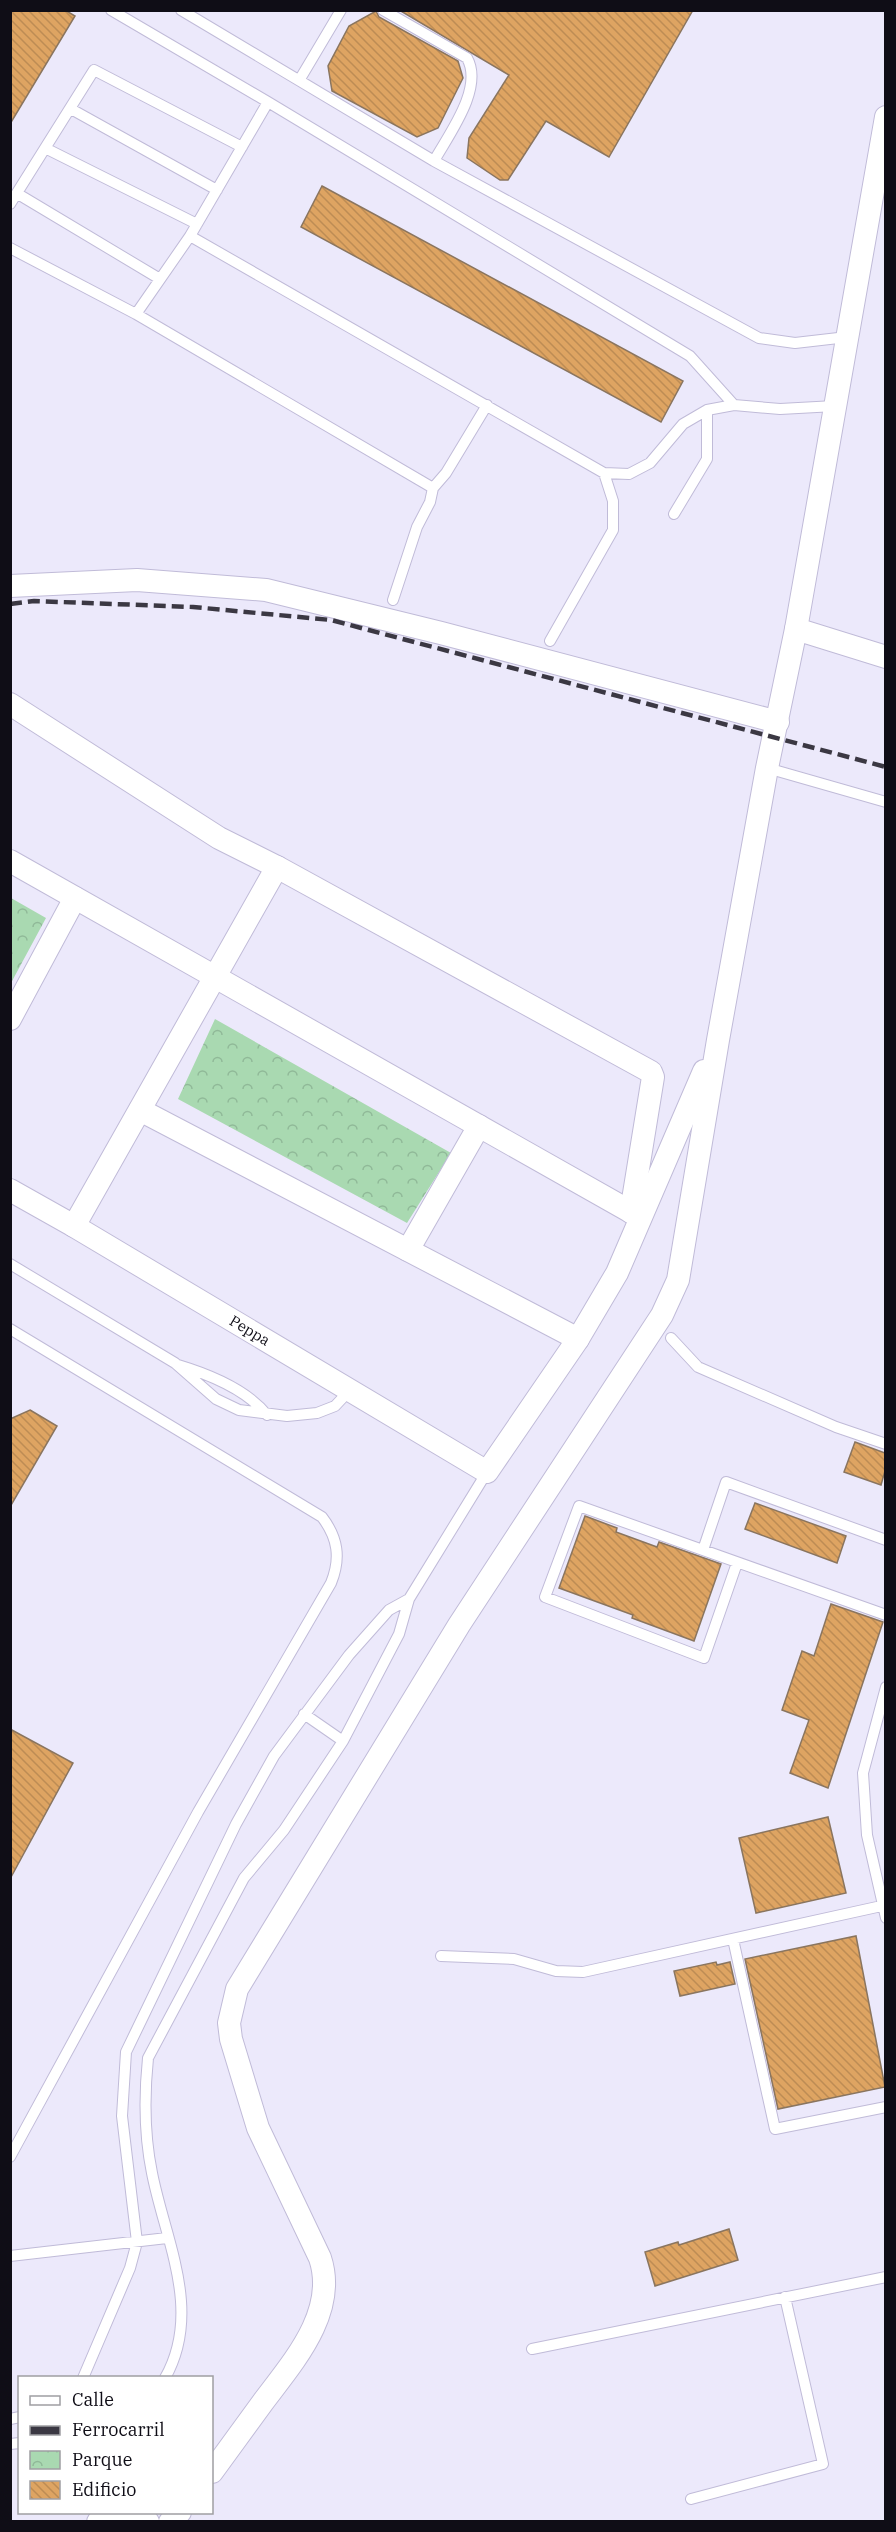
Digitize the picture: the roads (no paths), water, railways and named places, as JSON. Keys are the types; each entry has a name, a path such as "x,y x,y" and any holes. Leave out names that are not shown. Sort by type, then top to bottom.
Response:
{"street":[{"path":"213,2471 303,2349 320,2310 324,2287 320,2258 258,2128 231,2039 229,2023 237,1989 459,1625 662,1315 678,1280 767,768 778,722 883,149 885,117"},
{"path":"10,586 137,580 266,590 441,633 778,722"},
{"path":"795,629 885,657"},
{"path":"10,704 219,838 277,867 651,1072 653,1077 635,1214"},
{"path":"10,861 635,1214"},
{"path":"74,1226 277,867"},
{"path":"12,1014 75,898"},
{"path":"487,1472 578,1339 616,1273 635,1214 718,1040"},
{"path":"140,1110 578,1339"},
{"path":"408,1250 479,1126"},
{"name":"Peppa","path":"10,1190 487,1472"},
{"path":"98,2522 130,2518 148,2522"}],"lane":[{"path":"111,10 690,356 734,405"},
{"path":"182,10 434,160 759,338 795,343 847,337"},
{"path":"300,79 341,10"},
{"path":"383,10 467,57 472,67 471,85 464,107 434,160"},
{"path":"10,204 47,149 94,70 242,147"},
{"path":"136,314 190,236 268,102"},
{"path":"71,109 217,190"},
{"path":"47,149 197,224"},
{"path":"18,194 160,279"},
{"path":"190,236 604,473 629,474 650,463 683,424 707,410 734,405 780,409 835,406"},
{"path":"10,248 136,314 433,488"},
{"path":"393,600 417,527 430,502 433,488 446,473 487,405"},
{"path":"674,514 707,459 707,410"},
{"path":"550,641 613,530 613,501 604,473"},
{"path":"767,768 885,802"},
{"path":"10,1264 175,1364 216,1399 239,1410 267,1415 302,1416 335,1406 350,1390"},
{"path":"10,1329 322,1517 334,1535 338,1559 331,1583 198,1812 10,2157"},
{"path":"671,1338 698,1367 836,1427 885,1444"},
{"path":"175,1364 193,1369 244,1396 259,1405 267,1415"},
{"path":"166,2376 176,2354 183,2314 178,2273 167,2238 147,2145 145,2087 148,2058 244,1878 284,1830 343,1741 399,1634 409,1599 487,1472"},
{"path":"703,1550 726,1482 885,1540"},
{"path":"737,1563 704,1658 545,1597 579,1506 885,1615"},
{"path":"84,2376 130,2268 137,2242 122,2116 126,2052 242,1814 274,1756 349,1655 389,1610 409,1599"},
{"path":"885,1687 863,1773 867,1835 885,1918"},
{"path":"304,1714 343,1741"},
{"path":"441,1956 514,1959 556,1971 583,1972 884,1905"},
{"path":"733,1939 775,2129 885,2107"},
{"path":"10,2256 89,2245 167,2238"},
{"path":"532,2349 885,2277"},
{"path":"691,2499 823,2464 785,2297"}],"railway":[{"path":"10,604 34,601 193,607 331,620 886,767"}]}
